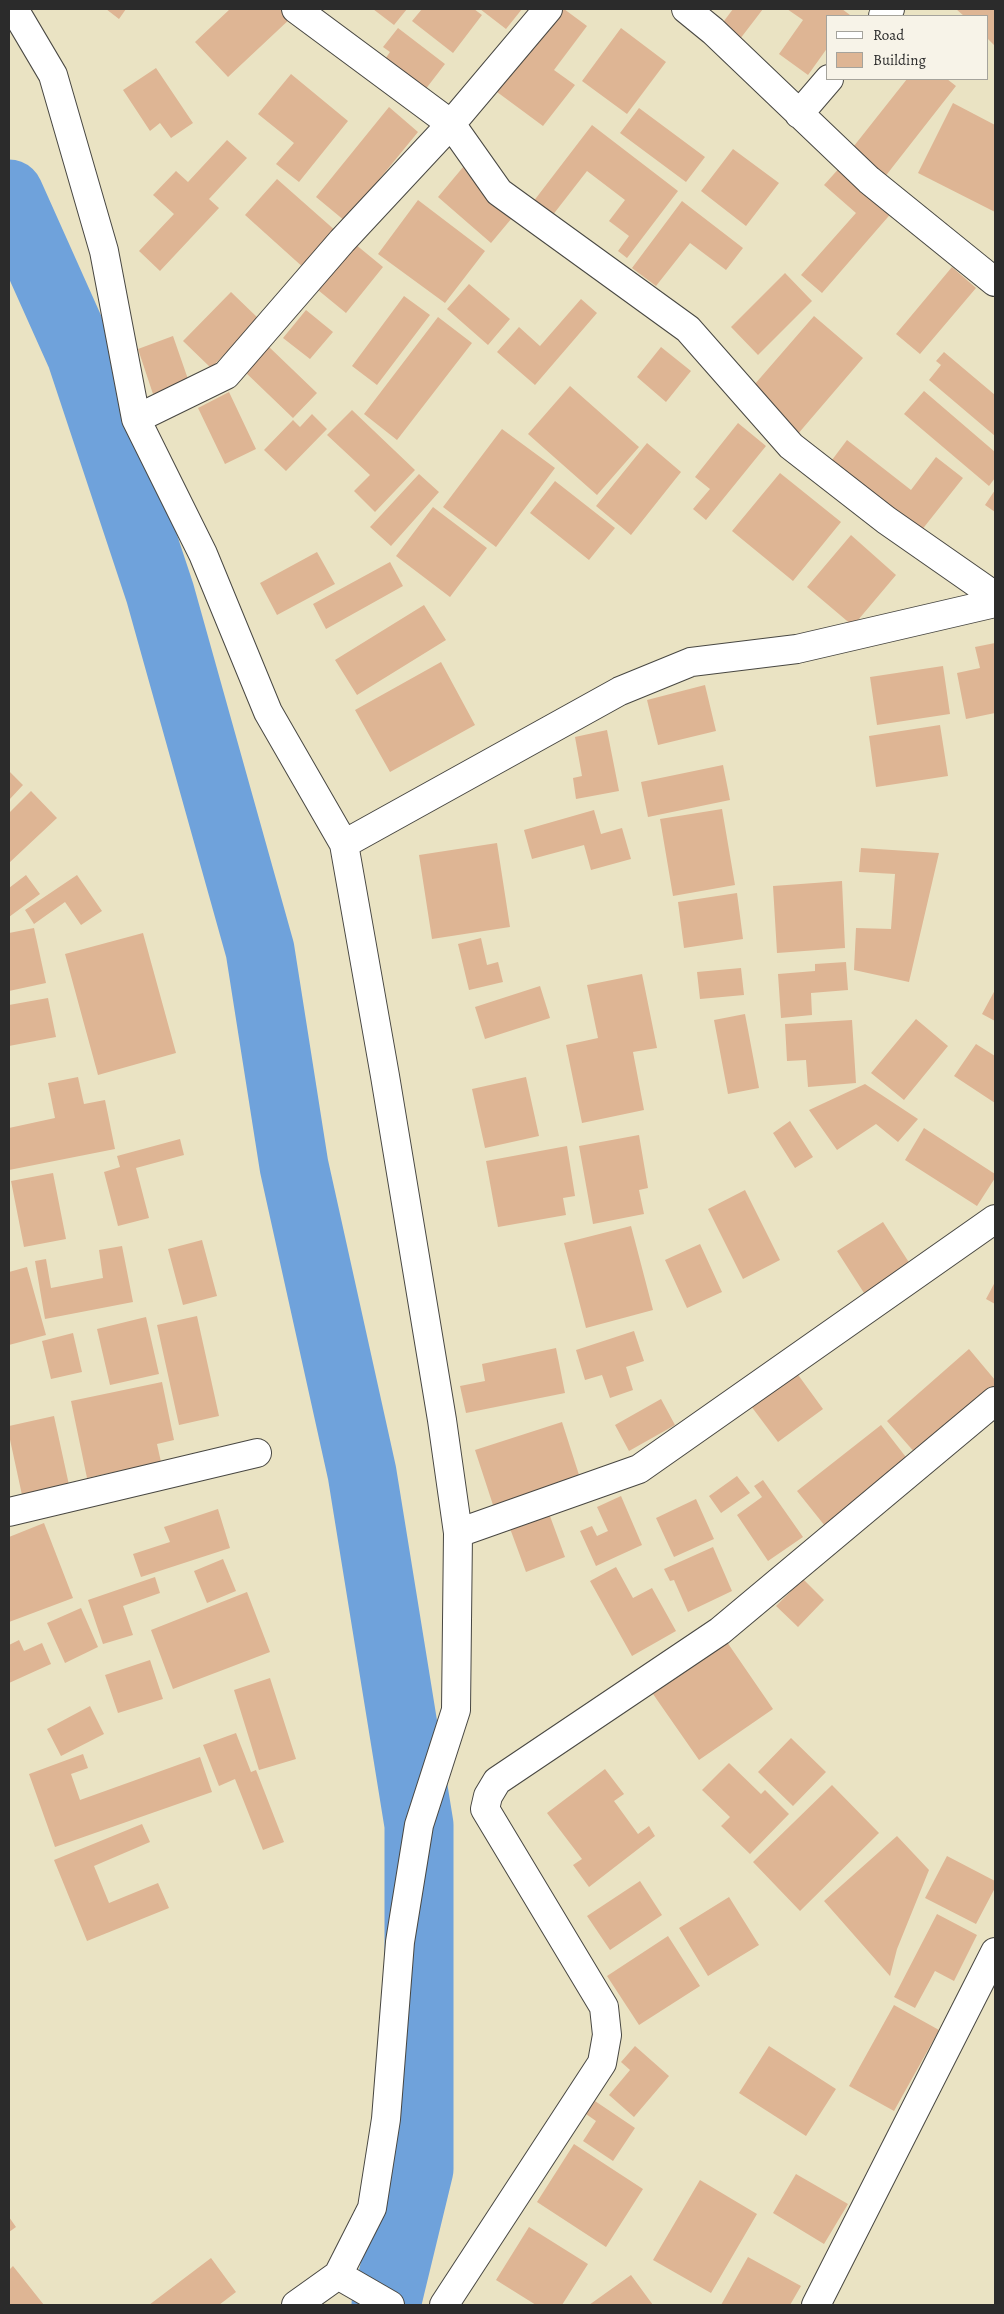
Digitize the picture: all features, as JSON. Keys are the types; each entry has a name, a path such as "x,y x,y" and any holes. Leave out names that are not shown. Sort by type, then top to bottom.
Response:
{"street":[{"path":"14,9 53,75 104,251 136,419 203,554 268,712 344,844 439,1401 458,1533 456,1710 419,1825 400,1942 386,2120 372,2208 338,2275 296,2305"},
{"path":"296,9 452,124 499,192 688,329 792,446 886,520 995,596"},
{"path":"136,419 226,375 342,241 452,124 548,9"},
{"path":"686,9 714,31 869,180 995,282"},
{"path":"799,114 828,80"},
{"path":"344,844 620,691 691,662 797,649 995,603"},
{"path":"458,1533 639,1469 995,1219"},
{"path":"444,2305 602,2063 607,2035 604,2007 485,1809 488,1796 497,1780 720,1631 995,1401"},
{"path":"9,1512 257,1453"},
{"path":"816,2305 995,1952"},
{"path":"338,2275 390,2305"}],"building":[{"path":"106,9 126,9 119,19"},
{"path":"230,9 284,9 292,17 228,77 195,42"},
{"path":"373,9 407,9 394,25"},
{"path":"422,9 474,9 482,15 453,53 412,21"},
{"path":"480,9 522,9 506,29"},
{"path":"553,9 564,9 587,26 554,70 575,85 543,126 493,89"},
{"path":"733,9 763,9 740,39 721,25"},
{"path":"787,9 842,9 850,15 826,15 826,50 808,75 779,54 803,20"},
{"path":"956,9 995,9 995,46 989,40 989,15 963,15"},
{"path":"398,28 445,64 418,99 379,68 390,52 383,47"},
{"path":"621,28 666,62 627,114 582,81"},
{"path":"156,68 193,123 171,138 160,123 150,131 123,90"},
{"path":"291,74 348,121 299,182 276,164 294,143 258,114"},
{"path":"906,80 948,80 956,86 884,178 850,151"},
{"path":"953,103 995,125 995,212 918,173"},
{"path":"389,107 418,132 345,221 316,197"},
{"path":"639,108 705,157 686,182 620,133"},
{"path":"592,125 678,191 627,258 618,251 629,236 609,221 625,200 587,171 552,216 533,202"},
{"path":"227,140 247,158 209,199 219,208 160,271 139,251 174,214 153,195 176,171 188,182"},
{"path":"733,149 779,183 746,226 701,191"},
{"path":"842,165 894,210 822,293 801,275 856,213 824,185"},
{"path":"464,166 517,212 491,243 438,197"},
{"path":"277,179 337,232 305,269 245,215"},
{"path":"418,200 485,251 445,303 378,254"},
{"path":"682,201 743,248 726,270 690,243 656,286 632,268"},
{"path":"355,244 383,267 346,313 318,290"},
{"path":"952,267 976,288 920,354 896,334"},
{"path":"785,273 812,301 758,355 731,327"},
{"path":"469,284 510,319 488,345 447,309"},
{"path":"231,292 259,319 211,368 183,341"},
{"path":"404,296 430,315 377,385 352,366"},
{"path":"581,299 597,313 535,385 497,352 519,327 540,346"},
{"path":"306,310 333,332 310,359 283,338"},
{"path":"814,316 863,358 797,435 748,392"},
{"path":"438,317 472,343 397,440 364,414"},
{"path":"173,336 189,382 153,394 138,349"},
{"path":"267,345 317,393 293,418 243,370"},
{"path":"661,347 691,371 666,402 637,377"},
{"path":"944,352 995,395 995,436 929,380 941,365 936,361"},
{"path":"570,386 639,447 597,495 528,434"},
{"path":"924,391 995,452 995,478 989,486 904,414"},
{"path":"229,392 256,449 225,464 198,408"},
{"path":"352,410 415,470 375,512 354,491 370,475 327,435"},
{"path":"312,414 327,429 286,471 264,450 293,420 300,427"},
{"path":"738,423 766,446 706,520 693,509 710,489 695,477"},
{"path":"502,429 555,468 496,547 443,507"},
{"path":"847,440 911,490 936,457 963,478 921,531 832,460"},
{"path":"647,443 681,472 631,535 596,506"},
{"path":"780,473 841,522 793,581 732,531"},
{"path":"419,474 439,492 391,546 370,527"},
{"path":"555,481 615,528 589,560 530,513"},
{"path":"995,490 995,512 985,505"},
{"path":"433,507 487,548 450,597 396,556"},
{"path":"851,535 896,575 853,626 807,587"},
{"path":"317,552 335,584 277,615 260,583"},
{"path":"390,562 403,586 326,629 313,604"},
{"path":"424,605 446,640 357,695 335,660"},
{"path":"995,643 995,713 966,719 957,673 980,668 975,647"},
{"path":"441,662 475,725 390,772 355,710"},
{"path":"943,666 950,714 877,725 870,677"},
{"path":"705,685 716,731 658,745 647,700"},
{"path":"940,725 948,776 876,787 869,736"},
{"path":"607,730 619,791 576,799 573,778 582,776 575,737"},
{"path":"723,765 730,800 648,817 641,782"},
{"path":"9,771 23,785 9,800"},
{"path":"31,791 57,818 9,863 9,813"},
{"path":"722,809 735,885 673,896 660,819"},
{"path":"594,810 601,834 622,828 631,859 591,870 584,845 532,859 524,830"},
{"path":"497,843 510,927 432,939 419,855"},
{"path":"861,848 939,853 909,982 854,970 856,928 891,929 895,874 859,872"},
{"path":"26,875 40,894 9,917 9,888"},
{"path":"77,875 102,911 81,925 65,902 34,924 25,910"},
{"path":"842,881 845,948 777,953 773,886"},
{"path":"737,893 743,939 684,948 678,902"},
{"path":"34,928 46,983 9,991 9,933"},
{"path":"143,933 176,1053 98,1075 65,954"},
{"path":"481,938 487,965 498,962 503,982 469,990 458,944"},
{"path":"846,962 848,990 811,993 812,1015 781,1018 778,974 815,971 815,964"},
{"path":"741,968 744,995 700,999 697,972"},
{"path":"642,974 657,1048 633,1052 644,1110 582,1123 566,1045 598,1038 587,985"},
{"path":"540,986 550,1018 485,1039 475,1007"},
{"path":"995,990 995,1021 982,1014"},
{"path":"48,998 56,1037 9,1046 9,1005"},
{"path":"745,1014 759,1088 728,1094 714,1020"},
{"path":"916,1019 948,1046 904,1100 871,1073"},
{"path":"852,1020 856,1083 808,1087 806,1060 787,1061 785,1024"},
{"path":"976,1044 995,1056 995,1103 954,1076"},
{"path":"78,1077 84,1104 105,1100 115,1149 9,1170 9,1128 55,1118 48,1083"},
{"path":"526,1077 539,1136 485,1148 472,1089"},
{"path":"865,1084 918,1119 898,1142 876,1124 837,1150 809,1110"},
{"path":"790,1121 813,1157 795,1168 773,1133"},
{"path":"924,1128 995,1174 995,1178 977,1206 905,1160"},
{"path":"639,1135 648,1188 639,1190 644,1214 593,1224 579,1146"},
{"path":"180,1139 184,1155 136,1168 149,1218 118,1226 104,1172 120,1167 117,1156"},
{"path":"567,1146 575,1196 563,1198 566,1215 498,1227 486,1161"},
{"path":"53,1173 66,1239 24,1247 11,1181"},
{"path":"745,1190 780,1260 743,1279 708,1209"},
{"path":"883,1222 910,1264 864,1293 837,1251"},
{"path":"631,1226 653,1310 586,1328 564,1243"},
{"path":"202,1240 217,1296 183,1305 168,1249"},
{"path":"700,1244 722,1292 687,1308 665,1260"},
{"path":"122,1246 133,1302 45,1319 35,1261 46,1259 51,1288 103,1278 99,1250"},
{"path":"27,1267 46,1335 9,1345 9,1272"},
{"path":"995,1282 995,1304 986,1299"},
{"path":"197,1316 219,1416 179,1425 157,1325"},
{"path":"146,1317 159,1374 110,1385 97,1329"},
{"path":"634,1331 644,1361 626,1367 633,1390 610,1398 602,1375 585,1380 576,1350"},
{"path":"73,1333 82,1372 51,1379 42,1341"},
{"path":"556,1348 565,1393 466,1413 460,1386 485,1381 482,1364"},
{"path":"969,1349 995,1380 995,1385 916,1454 887,1421"},
{"path":"796,1372 823,1409 778,1442 751,1406"},
{"path":"162,1382 174,1440 157,1444 161,1462 87,1478 71,1401"},
{"path":"661,1399 675,1425 629,1451 615,1425"},
{"path":"54,1416 69,1485 22,1495 9,1435 9,1426"},
{"path":"562,1422 580,1478 493,1505 475,1450"},
{"path":"881,1425 909,1461 825,1526 797,1491"},
{"path":"737,1476 750,1493 721,1513 709,1496"},
{"path":"763,1480 803,1537 768,1561 737,1515 762,1497 754,1486"},
{"path":"621,1496 642,1545 596,1566 580,1531 592,1526 597,1536 608,1531 597,1507"},
{"path":"696,1499 714,1539 674,1557 656,1518"},
{"path":"547,1508 565,1557 526,1572 508,1523"},
{"path":"218,1509 230,1548 141,1577 133,1554 170,1542 164,1527"},
{"path":"44,1523 73,1598 9,1622 9,1537"},
{"path":"713,1547 732,1591 688,1612 674,1580 670,1581 664,1569"},
{"path":"223,1559 236,1591 207,1603 194,1571"},
{"path":"616,1567 633,1598 652,1588 676,1631 632,1656 590,1581"},
{"path":"155,1577 160,1593 123,1606 133,1635 103,1644 88,1600"},
{"path":"803,1579 824,1600 798,1627 776,1606"},
{"path":"247,1592 270,1652 173,1689 151,1630"},
{"path":"81,1608 98,1647 65,1663 47,1623"},
{"path":"19,1640 24,1651 42,1643 51,1664 9,1683 9,1645"},
{"path":"727,1642 773,1709 699,1760 653,1694"},
{"path":"150,1660 163,1699 118,1713 105,1675"},
{"path":"270,1678 296,1759 259,1770 234,1690"},
{"path":"90,1706 104,1734 61,1756 47,1729"},
{"path":"236,1733 251,1772 256,1770 284,1842 263,1850 235,1779 219,1786 203,1745"},
{"path":"791,1738 826,1772 793,1806 758,1772"},
{"path":"83,1754 88,1768 71,1774 80,1800 200,1757 212,1792 55,1847 29,1774"},
{"path":"729,1763 761,1794 765,1790 789,1814 750,1854 721,1826 730,1817 702,1790"},
{"path":"605,1769 624,1794 614,1801 638,1834 649,1826 655,1836 589,1887 573,1865 582,1859 547,1813"},
{"path":"832,1785 879,1833 800,1911 753,1862"},
{"path":"142,1824 150,1842 94,1866 109,1903 158,1883 169,1908 87,1941 54,1860"},
{"path":"897,1836 929,1870 897,1949 890,1976 824,1901"},
{"path":"947,1856 995,1881 995,1888 976,1924 925,1898"},
{"path":"640,1881 662,1915 610,1950 587,1916"},
{"path":"729,1897 759,1945 708,1976 679,1928"},
{"path":"937,1914 977,1935 954,1981 935,1971 915,2008 894,1997"},
{"path":"668,1936 700,1986 639,2025 607,1976"},
{"path":"894,2005 939,2030 894,2111 849,2086"},
{"path":"635,2046 669,2076 634,2117 609,2095 630,2070 621,2062"},
{"path":"769,2046 836,2089 806,2136 739,2093"},
{"path":"595,2101 635,2128 613,2161 583,2141 596,2121 586,2114"},
{"path":"574,2144 643,2189 606,2247 537,2202"},
{"path":"796,2174 848,2204 824,2244 773,2213"},
{"path":"700,2180 757,2214 711,2293 653,2260"},
{"path":"9,2217 16,2227 9,2232"},
{"path":"529,2227 588,2264 562,2305 536,2305 496,2280"},
{"path":"748,2257 801,2286 790,2305 721,2305"},
{"path":"211,2258 236,2292 219,2305 149,2305"},
{"path":"13,2266 44,2305 9,2305 9,2270"},
{"path":"631,2275 653,2305 589,2305"}],"waterway":[{"path":"9,194 81,355 160,593 260,950 294,1166 362,1473 419,1825 419,2169 386,2305"}]}
